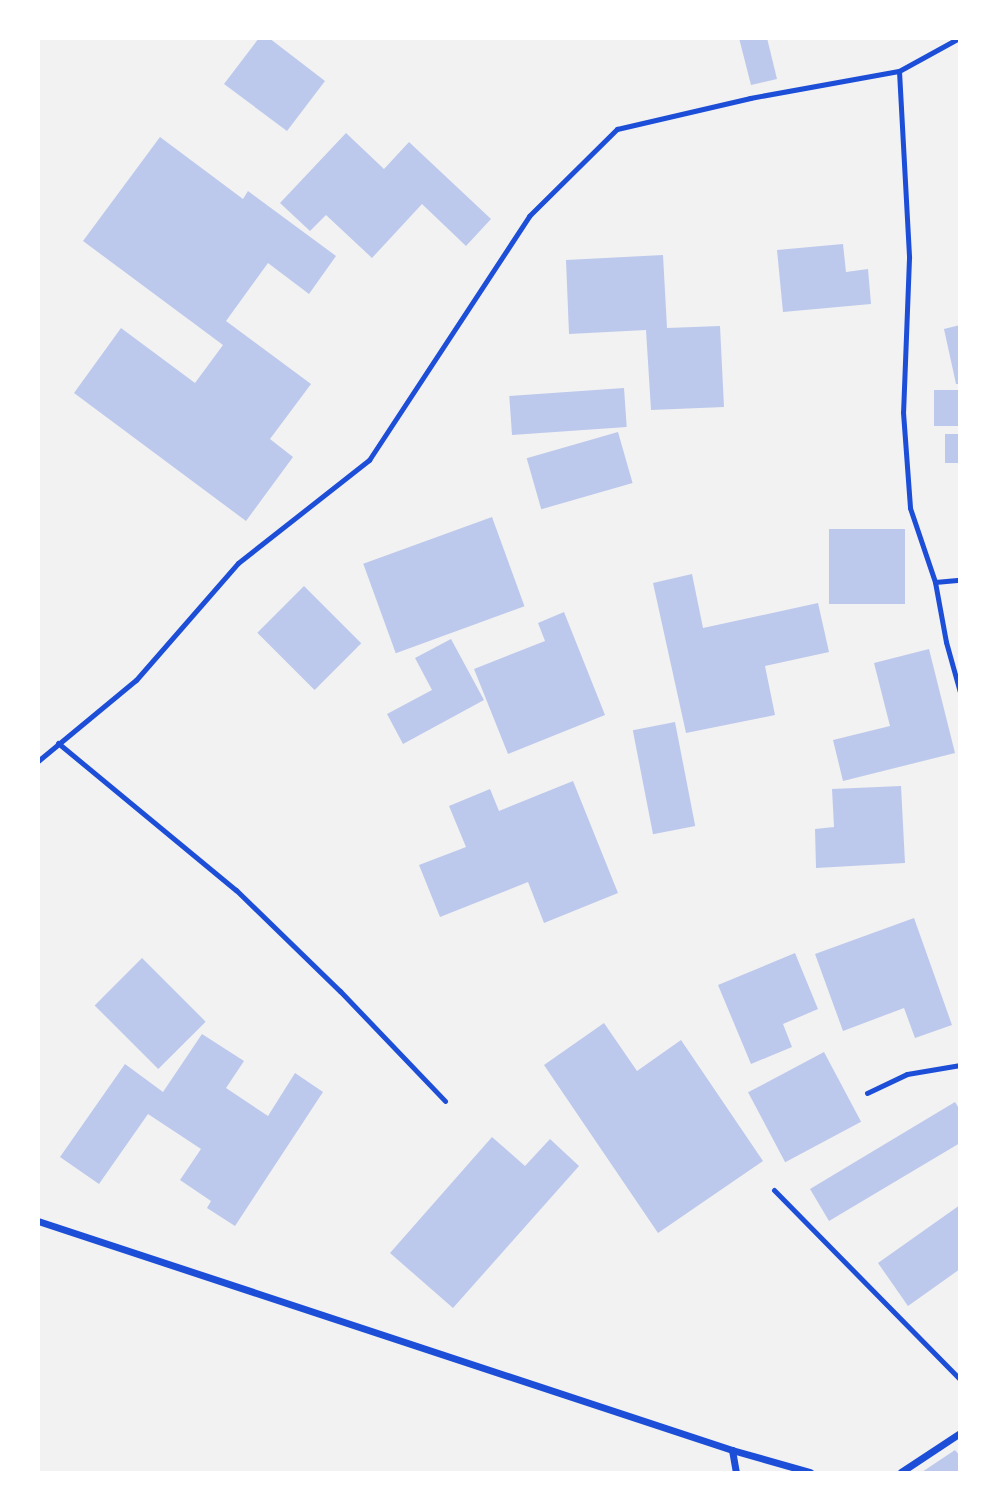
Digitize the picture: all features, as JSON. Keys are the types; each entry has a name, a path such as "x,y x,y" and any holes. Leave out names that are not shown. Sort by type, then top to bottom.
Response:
{"street":[{"path":"38,1221 732,1450 810,1472"},
{"path":"901,1472 960,1433"},
{"path":"732,1450 736,1472"}],"lane":[{"path":"38,761 136,680 238,563 369,460 529,216 617,129 750,98 898,71 959,38"},
{"path":"898,71 909,258 903,412 910,508 935,582 946,642 960,692"},
{"path":"935,582 960,580"},
{"path":"58,743 236,890 340,991 445,1101"},
{"path":"867,1093 907,1074 960,1065"},
{"path":"774,1190 960,1379"}],"building":[{"path":"259,38 269,38 325,81 287,131 224,84"},
{"path":"739,38 767,38 777,79 751,85"},
{"path":"346,133 384,169 409,142 491,219 466,246 422,204 372,258 326,215 310,231 280,203"},
{"path":"160,137 243,199 248,191 336,256 309,294 268,263 226,321 311,384 270,439 293,457 246,521 74,393 121,328 195,383 223,345 83,241"},
{"path":"843,244 846,272 868,269 871,304 783,312 777,250"},
{"path":"663,255 667,328 720,326 724,407 651,410 646,330 569,334 566,260"},
{"path":"960,325 960,384 956,384 944,329"},
{"path":"624,388 627,427 512,435 509,396"},
{"path":"934,390 960,390 960,426 934,426"},
{"path":"618,432 633,483 541,509 527,458"},
{"path":"945,434 960,434 960,463 945,463"},
{"path":"492,517 524,606 396,653 363,564"},
{"path":"829,529 905,529 905,604 829,604"},
{"path":"692,574 703,628 818,603 829,652 765,666 775,715 686,733 653,583"},
{"path":"304,586 361,643 315,690 257,633"},
{"path":"564,612 605,715 508,754 474,669 545,641 538,623"},
{"path":"451,639 484,700 403,744 387,714 432,690 415,658"},
{"path":"929,649 955,753 843,781 833,740 890,726 874,663"},
{"path":"675,722 695,826 653,834 633,730"},
{"path":"573,781 618,893 544,923 528,882 440,917 419,865 466,847 449,806 490,789 499,811"},
{"path":"901,786 905,863 816,868 815,829 834,827 832,789"},
{"path":"914,918 952,1025 915,1038 904,1008 843,1031 815,954"},
{"path":"795,953 818,1009 783,1024 792,1047 751,1064 718,985"},
{"path":"142,958 206,1022 158,1069 95,1005"},
{"path":"604,1023 637,1071 681,1040 763,1161 658,1233 544,1065"},
{"path":"202,1034 244,1061 226,1088 268,1116 295,1073 323,1092 235,1226 207,1208 211,1201 180,1180 201,1149 148,1114 99,1184 60,1157 125,1064 163,1092"},
{"path":"824,1052 861,1122 785,1162 748,1092"},
{"path":"955,1102 960,1110 960,1143 829,1221 810,1189"},
{"path":"492,1137 525,1166 550,1139 579,1166 453,1308 390,1253"},
{"path":"960,1205 960,1269 908,1306 878,1263"},
{"path":"955,1450 960,1456 960,1472 922,1472"}]}
